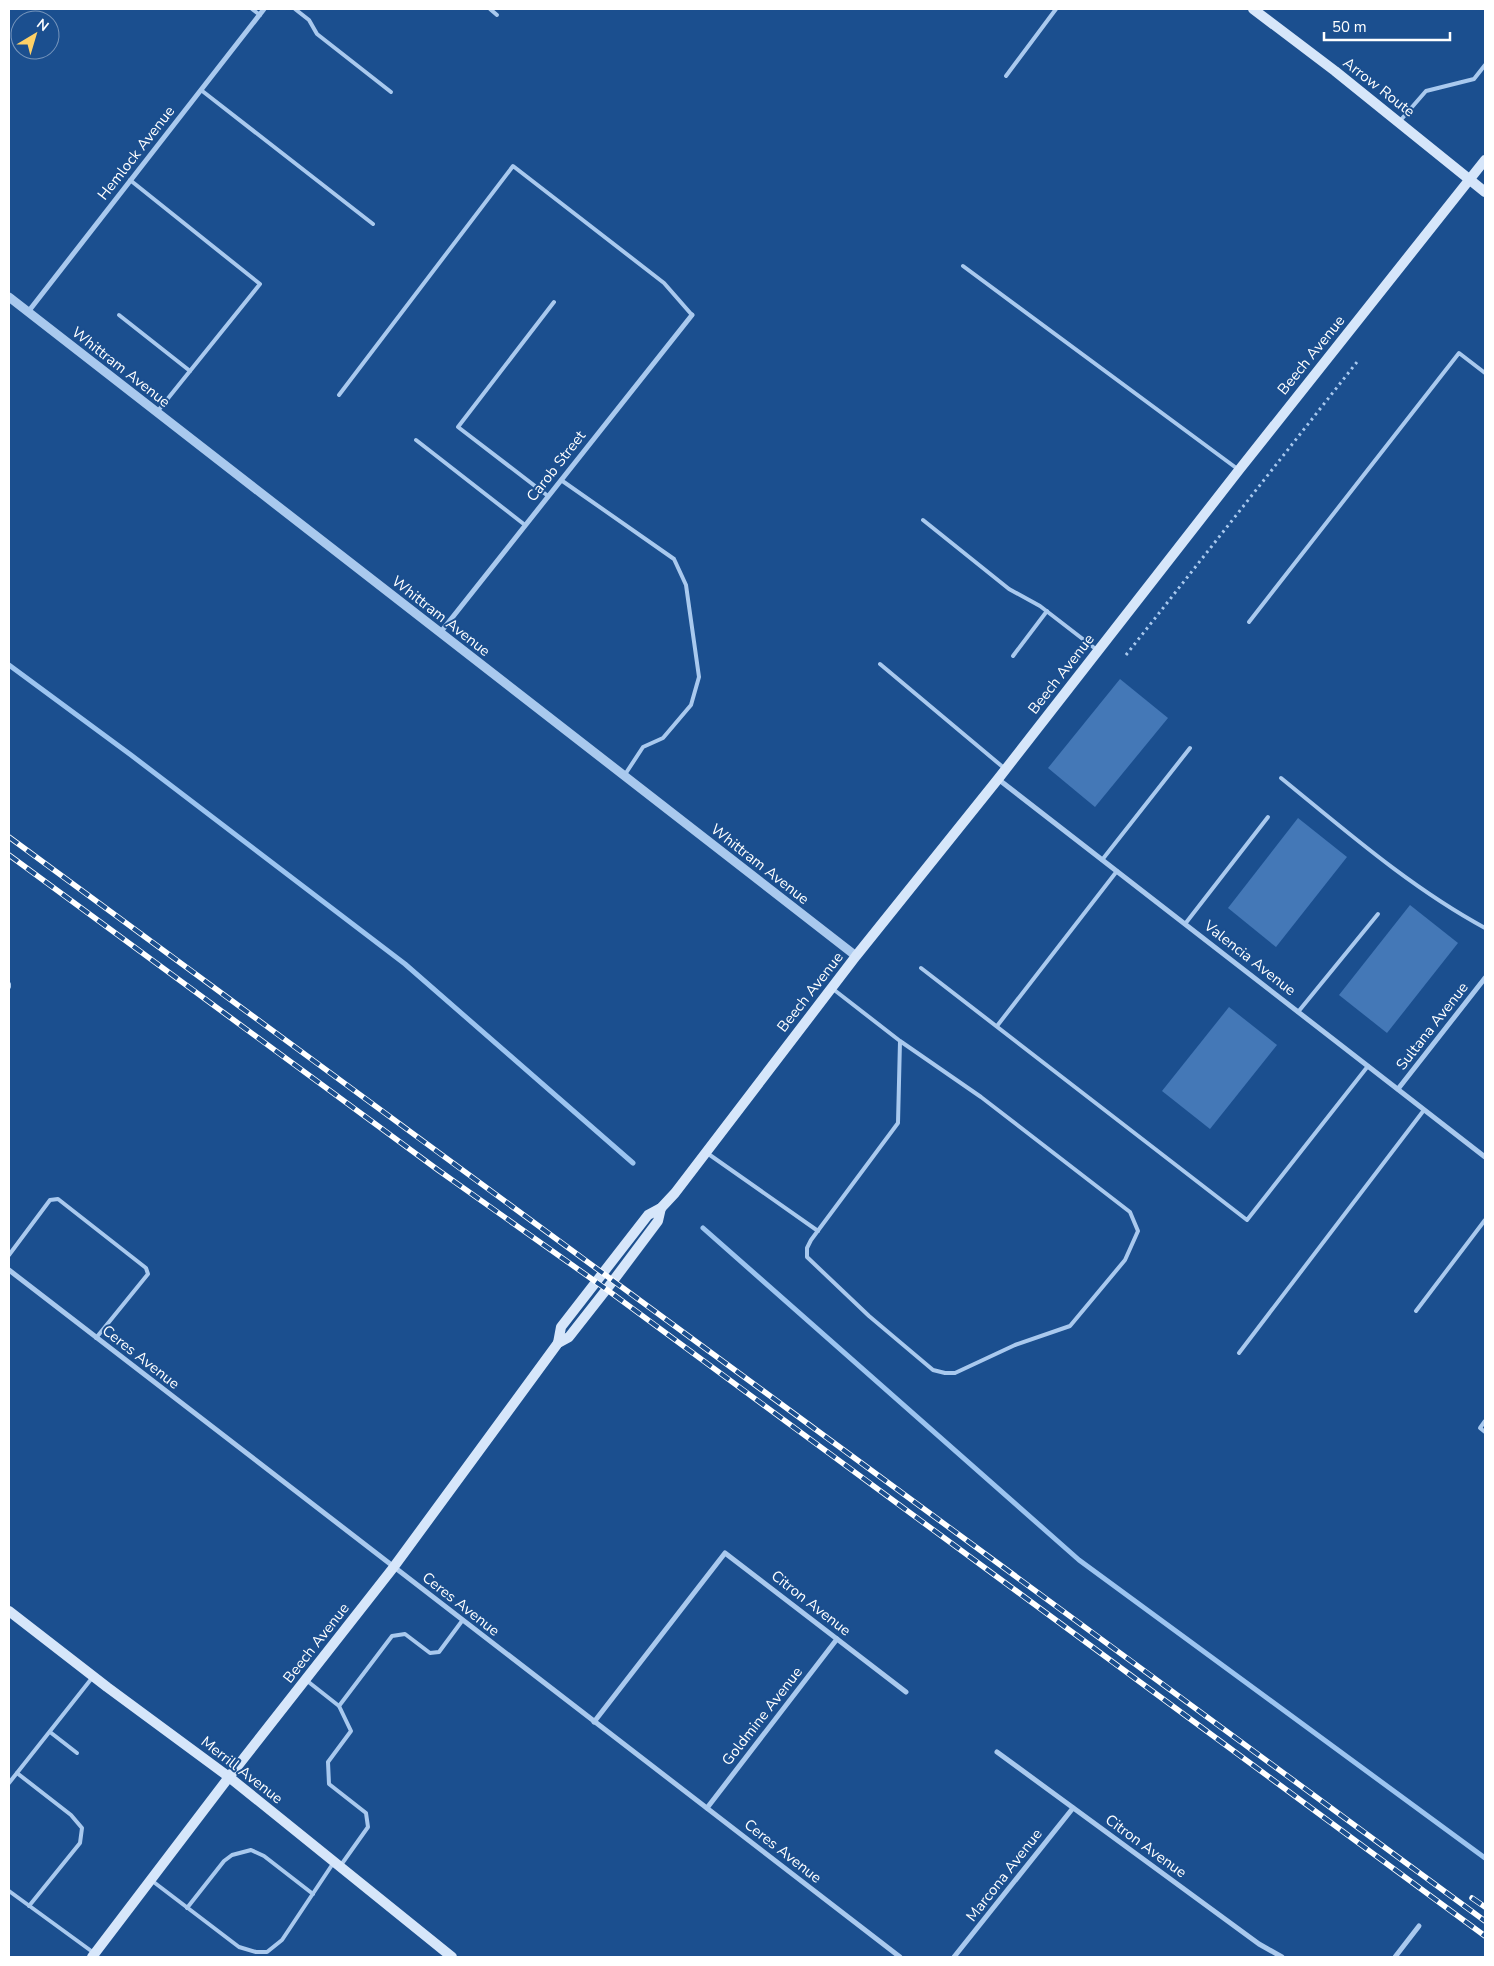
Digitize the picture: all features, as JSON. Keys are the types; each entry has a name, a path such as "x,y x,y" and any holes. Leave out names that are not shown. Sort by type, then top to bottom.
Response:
{"main road":[{"name":"Arrow Route","path":"1253,9 1399,122 1485,192"},
{"name":"Beech Avenue","path":"93,1955 393,1568 558,1343 569,1337 613,1281 658,1220 661,1208 856,956 1006,770 1239,470 1485,160"},
{"name":"Merrill Avenue","path":"9,1611 229,1778 452,1957"}],"street":[{"name":"Hemlock Avenue","path":"28,312 264,9"},
{"name":"Whittram Avenue","path":"9,297 856,956"},
{"name":"Carob Street","path":"440,632 692,315"},
{"name":"Valencia Avenue","path":"998,779 1485,1157"},
{"name":"Sultana Avenue","path":"1398,1089 1485,978"},
{"name":"Ceres Avenue","path":"9,1270 393,1568 900,1957"},
{"name":"Citron Avenue","path":"594,1722 725,1553 906,1692"},
{"name":"Goldmine Avenue","path":"707,1808 837,1639"},
{"name":"Citron Avenue","path":"997,1752 1259,1944 1282,1957"},
{"name":"Marcona Avenue","path":"954,1957 1073,1808"},
{"path":"1395,1957 1419,1926"}],"lane":[{"path":"252,9 260,14"},
{"path":"295,9 309,20 317,34 391,92"},
{"path":"490,9 497,15"},
{"path":"1006,76 1056,9"},
{"path":"1399,122 1426,91 1474,79 1485,65"},
{"path":"201,90 373,224"},
{"path":"339,395 513,166 664,283 692,315"},
{"path":"130,180 260,284 156,413"},
{"path":"963,266 1239,470"},
{"path":"548,496 458,427 554,302"},
{"path":"119,315 190,371"},
{"path":"1249,622 1459,352 1485,373"},
{"path":"416,440 525,525"},
{"path":"561,480 674,559 686,585 699,677 691,705 663,738 643,748 624,776"},
{"path":"922,520 1009,589 1047,611 1099,651"},
{"path":"1013,656 1047,611"},
{"path":"880,664 1006,770"},
{"path":"1102,860 1190,748"},
{"path":"1281,778 1368,848 1430,894 1485,928"},
{"path":"1185,924 1268,817"},
{"path":"997,1026 1117,871"},
{"path":"1298,1012 1378,914"},
{"path":"921,968 1247,1220 1368,1066"},
{"path":"832,988 900,1041 981,1097 1130,1212 1136,1222 1138,1230 1125,1260 1070,1326 1015,1345 955,1372 945,1373 933,1370 869,1316 806,1258 807,1248 818,1231 898,1123 900,1041"},
{"path":"1239,1353 1424,1110"},
{"path":"706,1152 818,1231"},
{"path":"9,1255 50,1200 58,1199 146,1268 148,1274 96,1338"},
{"path":"1416,1311 1485,1220"},
{"path":"1485,1421 1480,1428 1485,1432"},
{"path":"339,1706 392,1636 405,1634 430,1653 439,1652 462,1621"},
{"path":"9,1783 93,1676"},
{"path":"151,1880 239,1948 256,1952 267,1952 282,1940 313,1894 368,1827 366,1813 329,1784 328,1762 351,1731 339,1706 306,1680"},
{"path":"50,1732 77,1753"},
{"path":"17,1773 71,1815 82,1828 80,1843 29,1906"},
{"path":"187,1908 224,1861 232,1855 251,1850 264,1856 313,1894"},
{"path":"9,1891 93,1955"}],"path":[{"path":"1126,654 1357,362"}],"building":[{"path":"1120,679 1168,718 1095,807 1048,768"},
{"path":"1298,818 1347,857 1276,947 1228,908"},
{"path":"1410,905 1458,943 1387,1033 1339,995"},
{"path":"1229,1007 1277,1045 1210,1129 1162,1091"}],"waterway":[{"path":"9,665 131,755 405,964 633,1163"},
{"path":"703,1228 1079,1560 1485,1858"}],"railway":[{"path":"9,837 1485,1921"},
{"path":"9,855 438,1170 606,1289 1485,1936"},
{"path":"1472,1898 1485,1907"}]}
